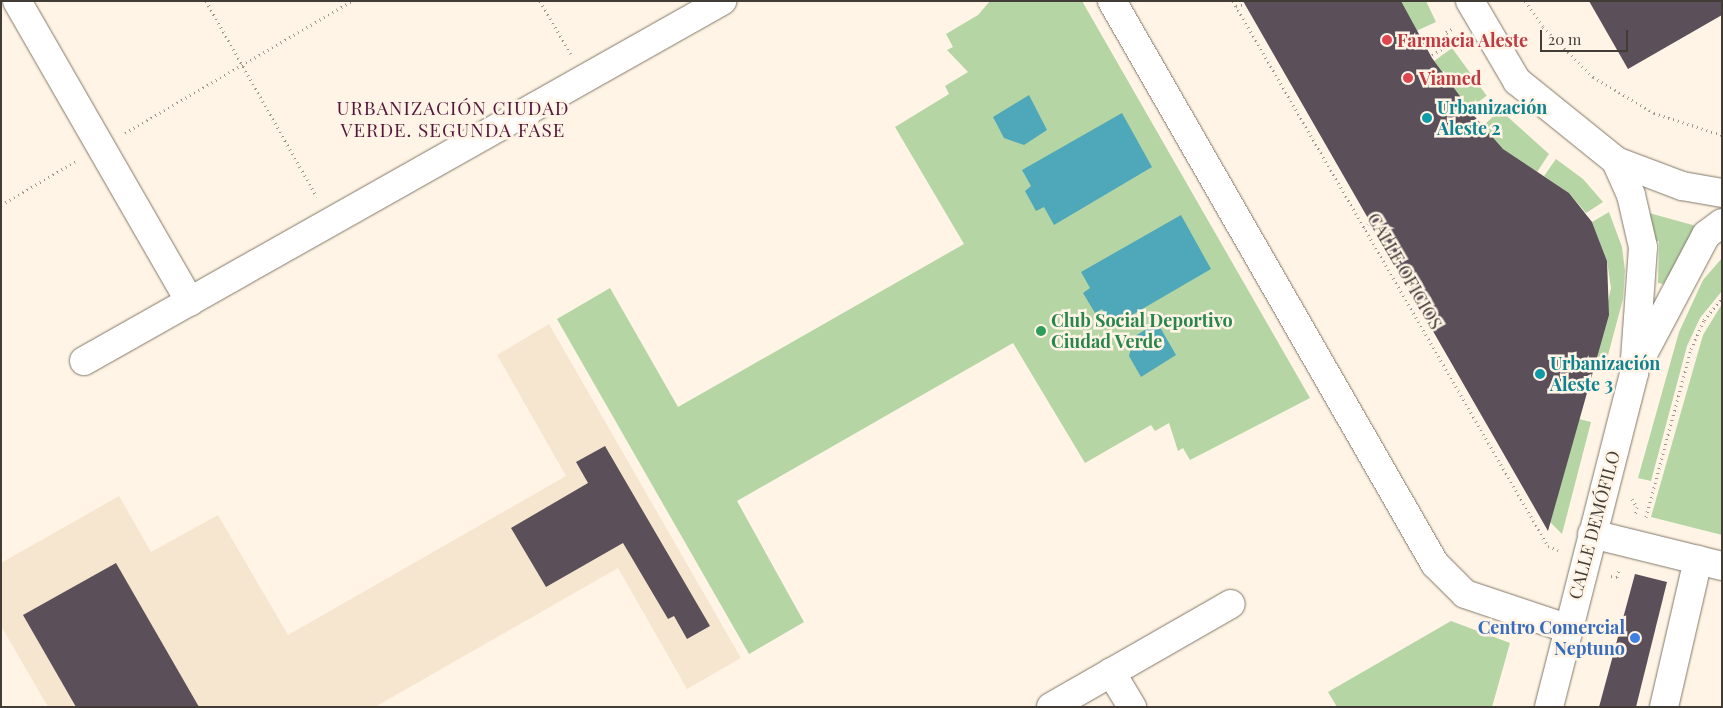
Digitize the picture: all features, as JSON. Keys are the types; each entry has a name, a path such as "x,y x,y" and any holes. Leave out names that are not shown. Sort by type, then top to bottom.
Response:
{"street":[{"path":"84,361 722,1"},
{"path":"1112,1 1435,564 1465,594 1566,628"},
{"path":"1470,1 1517,81 1616,161 1682,186 1722,192"},
{"path":"15,5 101,147 190,302"},
{"path":"1616,161 1631,195 1643,247 1634,373"},
{"path":"1634,373 1681,278 1706,235 1722,223"},
{"name":"CALLE DEMÓFILO","path":"1549,707 1566,628 1634,373"},
{"path":"1592,534 1710,563 1664,707"},
{"path":"1051,707 1231,604"},
{"path":"1111,672 1132,707"}],"path":[{"path":"206,1 331,222"},
{"path":"1,205 352,1"},
{"path":"540,1 585,79"},
{"name":"CALLE OFICIOS","path":"1234,1 1548,546 1558,550"},
{"path":"1525,1 1543,27 1593,77 1654,113 1722,135"},
{"path":"1236,6 1244,4"},
{"path":"1364,228 1370,222"},
{"path":"1645,520 1691,349 1704,320 1722,298"}],"shaded area":[{"path":"549,324 741,658 687,689 618,568 375,707 48,707 1,626 1,563 119,496 151,552 218,515 288,635 566,476 497,355"}],"green space":[{"name":"Club Social Deportivo Ciudad Verde","path":"990,1 1082,1 1310,398 1190,460 1183,448 1178,451 1169,423 1155,431 1151,425 1085,463 1013,343 737,501 804,622 749,654 557,319 610,288 678,407 964,244 895,127 949,94 945,86 968,72 947,50 953,47 946,34 978,15"},
{"path":"1401,1 1426,1 1436,22 1416,31"},
{"path":"1452,48 1487,96 1469,109 1434,61"},
{"path":"1500,110 1549,154 1537,172 1503,149 1483,126"},
{"path":"1556,159 1583,179 1603,202 1586,213 1569,193 1544,176"},
{"path":"1609,212 1622,247 1625,271 1623,299 1607,359 1596,356 1611,288 1607,261 1592,222"},
{"path":"1649,213 1700,227 1663,284 1658,283 1659,241 1653,241"},
{"path":"1722,258 1722,291 1700,318 1687,346 1651,481 1638,478 1679,332 1703,280"},
{"path":"1722,304 1722,535 1651,517 1703,335"},
{"path":"1579,419 1591,422 1562,534 1550,522"},
{"path":"1451,621 1510,643 1492,707 1337,707 1328,692"}],"water":[{"path":"1029,95 1047,130 1024,145 1004,138 993,117"},
{"path":"1122,113 1152,167 1054,225 1044,207 1036,211 1025,191 1031,186 1022,170"},
{"path":"1181,215 1211,269 1113,326 1102,309 1095,313 1083,293 1090,288 1081,272"},
{"path":"1157,322 1176,355 1141,377 1129,356 1134,337"}],"building":[{"path":"1243,1 1401,1 1432,58 1476,118 1503,149 1569,193 1592,222 1607,261 1609,315 1548,531"},
{"path":"1589,1 1722,1 1722,15 1628,69"},
{"path":"605,446 710,626 687,639 674,616 668,619 623,543 546,587 511,528 588,483 576,462"},
{"path":"116,563 199,707 76,707 23,615"},
{"name":"Centro Comercial Neptuno","path":"1635,574 1667,582 1636,707 1599,707"}],"place":[{"name":"Farmacia Aleste","path":"1387,40"},
{"name":"Viamed","path":"1408,78"},
{"name":"Urbanización Aleste 2","path":"1427,118"},
{"name":"Club Social Deportivo Ciudad Verde","path":"1041,331"},
{"name":"Urbanización Aleste 3","path":"1540,374"},
{"name":"Centro Comercial Neptuno","path":"1635,638"}],"district":[{"name":"URBANIZACIÓN CIUDAD VERDE. SEGUNDA FASE","path":"453,119"}]}
